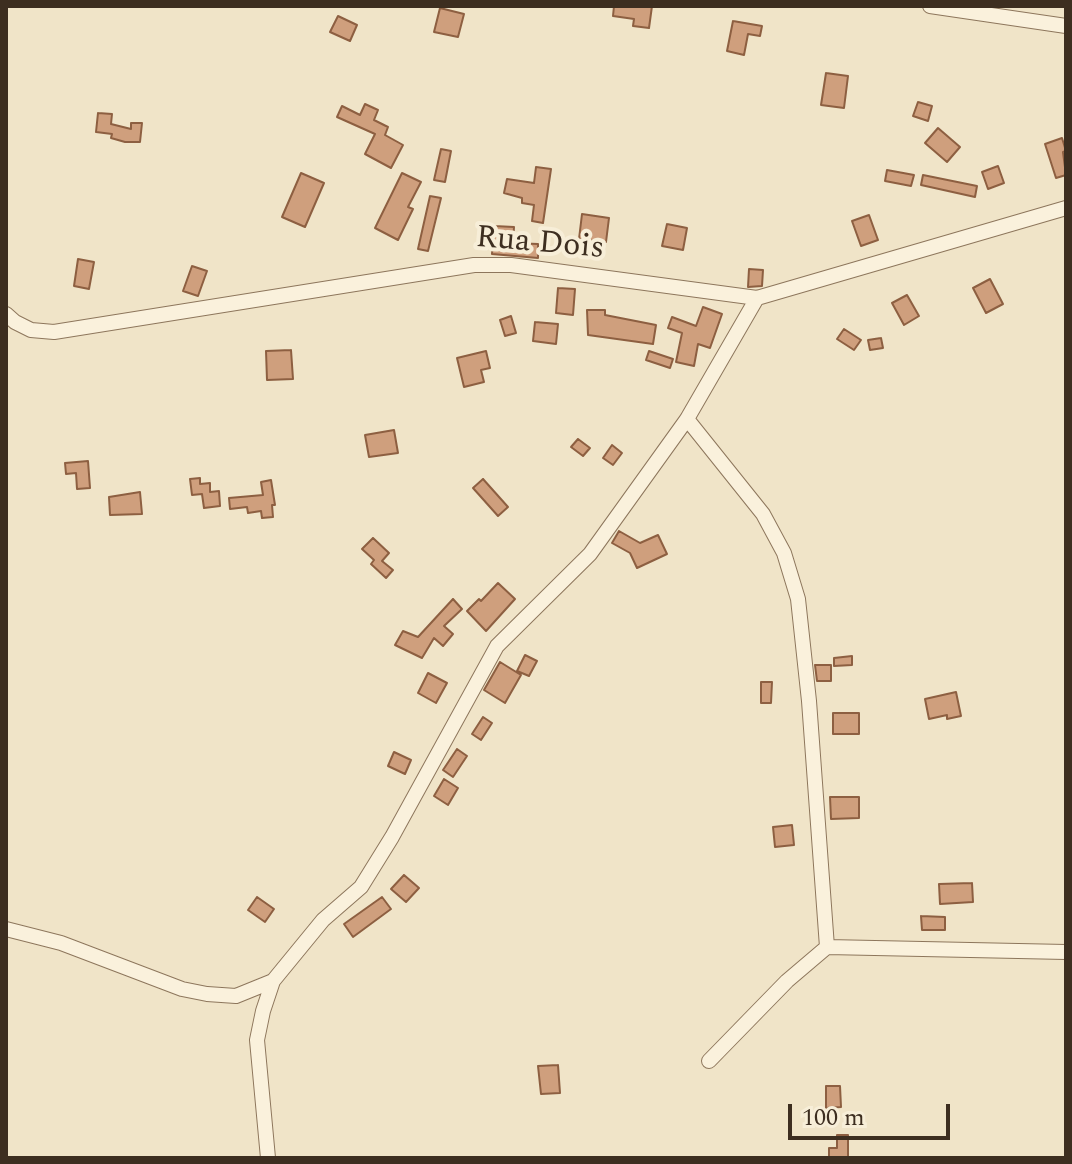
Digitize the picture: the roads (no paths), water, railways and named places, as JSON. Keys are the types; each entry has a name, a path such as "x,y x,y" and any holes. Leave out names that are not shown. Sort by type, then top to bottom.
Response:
{"street":[{"path":"930,6 1066,26"},
{"name":"Rua Dois","path":"6,314 31,330 54,332 474,265 511,265 757,298 1066,208"},
{"path":"268,1158 257,1040 273,981 302,943 323,920 346,902 375,866 497,646 590,554 687,419 757,298"},
{"path":"687,419 763,514 784,553 798,599 809,701 827,947"},
{"path":"6,929 61,943 195,991 236,996 273,981"},
{"path":"709,1061 787,981 827,947 1066,952"}]}
